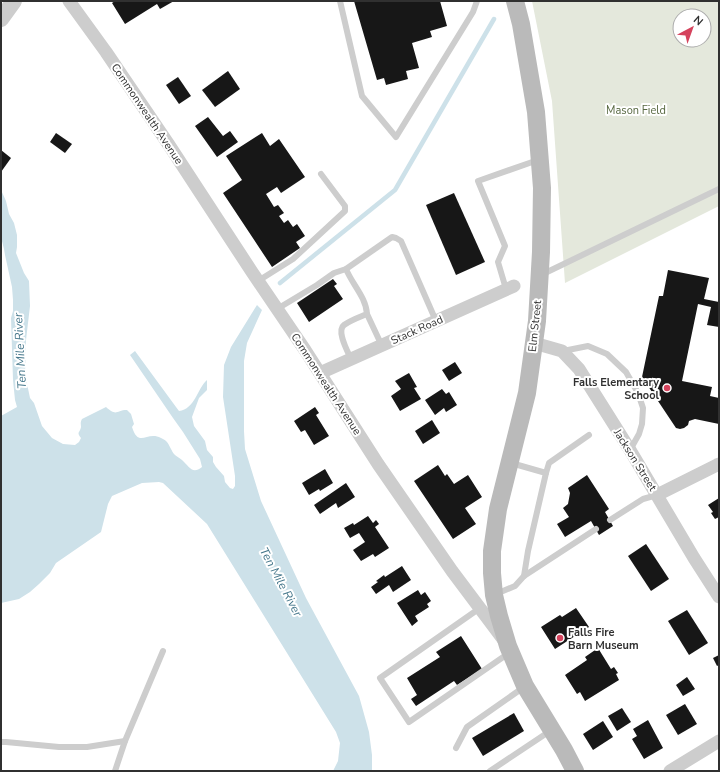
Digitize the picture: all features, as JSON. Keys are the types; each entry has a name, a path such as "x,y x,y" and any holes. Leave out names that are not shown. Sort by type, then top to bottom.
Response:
{"main road":[{"name":"Elm Street","path":"510,649 494,595 492,552 498,509 527,393 534,343 537,321 541,252 542,188 536,112 521,24 515,1"},
{"name":"Commonwealth Avenue","path":"510,649 525,686 575,771"}],"street":[{"path":"1,20 14,1"},
{"name":"Commonwealth Avenue","path":"69,1 110,58 277,308 382,470 452,571 510,649"},
{"name":"Stack Road","path":"320,373 510,287"},
{"path":"534,343 562,351"},
{"name":"Jackson Street","path":"562,351 579,369 719,597"},
{"path":"657,495 719,464"},
{"path":"670,771 719,741"}],"lane":[{"path":"340,1 362,96 396,137 473,12 478,1"},
{"path":"510,287 498,262 505,246 478,181 539,159"},
{"path":"258,281 293,259 345,211 345,206 321,174"},
{"path":"539,276 719,189"},
{"path":"277,308 317,285 334,273 346,269 392,237 401,241 436,321"},
{"path":"346,269 367,307 367,314 382,346"},
{"path":"351,359 341,336 341,330 343,326 367,314"},
{"path":"562,351 588,346 607,354 626,372 638,393 643,408 642,424 639,434 630,450"},
{"path":"524,576 528,551 549,463 589,435"},
{"path":"510,463 546,473"},
{"path":"610,520 643,499 657,495"},
{"path":"494,595 515,586 524,576 596,529"},
{"path":"480,608 380,678 409,722 510,649"},
{"path":"115,771 125,741 163,651"},
{"path":"456,748 467,727 525,686"},
{"path":"490,771 552,730"},
{"path":"1,742 87,747 125,741"}],"green space":[{"name":"Mason Field","path":"532,1 719,1 719,206 565,283 552,101"}],"water":[{"name":"Ten Mile River","path":"1,190 17,235 16,253 29,281 30,306 26,340 25,374 30,398 34,403 42,426 52,438 63,444 75,445 79,442 81,438 79,433 82,419 106,407 112,412 127,410 131,414 134,424 132,427 138,437 144,438 156,436 161,438 165,440 172,452 191,469 196,470 202,467 200,459 183,432 130,355 135,351 179,411 189,407 207,380 207,390 199,398 192,417 194,426 205,441 207,450 213,457 213,462 216,467 224,476 225,482 230,488 233,489 235,486 235,476 223,397 224,365 231,347 257,305 262,310 247,343 244,361 245,449 261,501 306,598 359,696 369,732 372,755 372,771 333,771 338,761 340,743 336,732 207,524 163,483 142,483 112,496 108,504 101,532 56,563 50,573 30,592 19,599 1,603 1,416 17,407 13,380 11,318 13,311 13,300 12,287 1,237"}],"building":[{"path":"115,1 174,1 160,9 157,4 125,24 112,3"},
{"path":"354,1 440,1 447,26 430,31 432,37 412,43 419,68 406,71 408,79 386,85 384,78 377,80"},
{"path":"228,71 240,89 215,107 202,90"},
{"path":"178,77 191,96 179,104 166,85"},
{"path":"208,117 223,136 230,131 238,142 217,157 195,126"},
{"path":"56,133 72,144 65,153 50,142"},
{"path":"262,133 270,146 279,139 305,177 281,193 277,187 266,194 274,207 278,205 284,213 279,216 284,223 288,220 293,227 297,224 305,236 296,242 300,248 272,267 223,193 242,180 226,156"},
{"path":"1,150 11,158 1,172"},
{"path":"454,193 485,262 456,275 426,205"},
{"path":"668,270 709,278 704,299 719,302 719,327 707,325 711,307 698,304 682,381 712,387 710,396 719,398 719,424 695,419 689,421 688,425 684,428 676,428 642,377 659,296 663,296"},
{"path":"333,279 337,284 334,286 343,299 309,322 297,303"},
{"path":"455,362 462,373 449,381 442,370"},
{"path":"409,373 417,387 414,388 421,399 400,411 391,396 401,389 395,381"},
{"path":"442,389 446,394 449,392 457,405 446,412 444,408 435,415 425,400"},
{"path":"315,407 319,413 316,415 329,436 314,445 305,430 301,432 294,421"},
{"path":"432,420 440,433 423,444 415,431"},
{"path":"438,465 445,476 447,474 454,484 468,475 482,497 465,508 476,524 453,539 414,481"},
{"path":"325,469 333,483 320,491 319,489 309,495 302,483"},
{"path":"587,475 609,509 605,512 613,526 599,535 591,521 565,537 557,524 569,517 563,508 568,504 570,493 568,488"},
{"path":"346,483 355,497 338,508 336,503 320,514 314,505"},
{"path":"719,498 719,517 715,519 711,513 713,512 708,505"},
{"path":"368,516 373,523 376,520 379,524 375,527 389,548 375,557 373,554 361,561 353,550 365,542 359,533 350,538 344,528 353,523 354,525"},
{"path":"646,544 669,579 651,591 628,556"},
{"path":"402,566 411,580 393,592 389,585 376,594 371,587 378,582 376,581"},
{"path":"418,590 421,595 425,592 431,601 427,604 429,607 415,616 418,621 412,626 397,603"},
{"name":"Falls Fire Barn Museum","path":"576,608 589,627 555,649 541,627 560,615 562,617"},
{"path":"687,610 708,643 689,655 668,621"},
{"path":"461,636 482,669 457,685 454,681 416,706 411,699 417,695 407,678 440,657 436,652"},
{"path":"598,648 611,669 614,667 618,673 616,674 619,680 585,701 580,692 577,694 565,675 587,660 585,657"},
{"path":"719,655 719,665 717,666 713,658"},
{"path":"687,677 695,689 683,696 676,685"},
{"path":"685,704 697,724 678,735 666,715"},
{"path":"622,708 631,722 617,731 608,716"},
{"path":"514,713 524,731 483,756 472,738"},
{"path":"648,720 663,748 644,759 632,739 637,736 633,729"},
{"path":"603,721 613,737 593,750 583,734"}],"waterway":[{"path":"280,283 395,190 494,19"}],"place":[{"name":"Falls Elementary School","path":"667,388"},
{"name":"Falls Fire Barn Museum","path":"560,638"}]}
